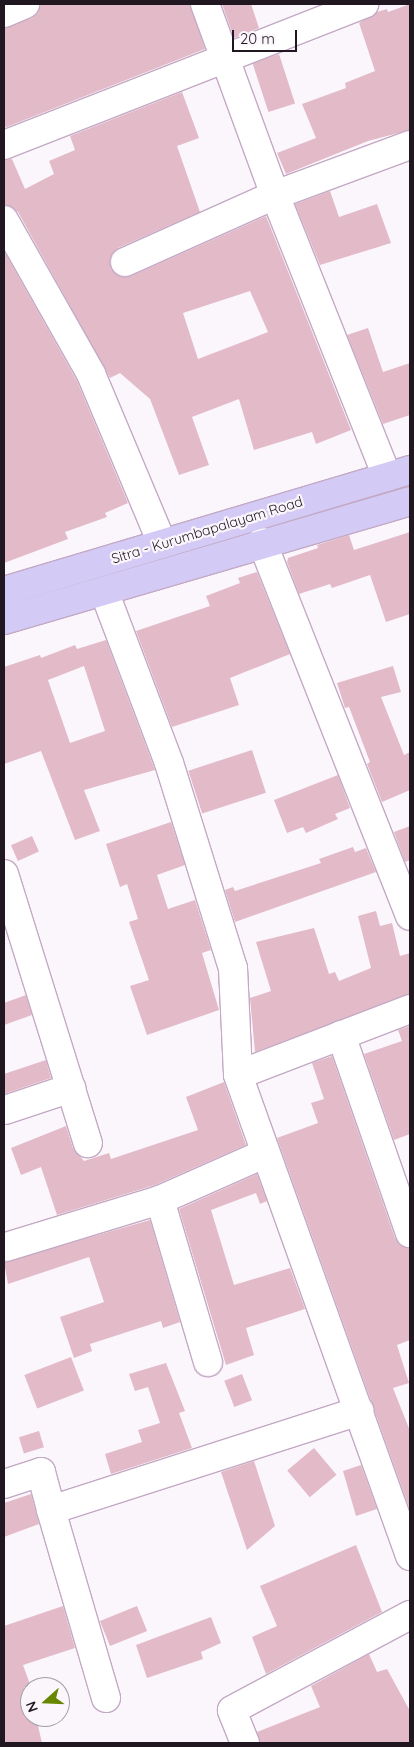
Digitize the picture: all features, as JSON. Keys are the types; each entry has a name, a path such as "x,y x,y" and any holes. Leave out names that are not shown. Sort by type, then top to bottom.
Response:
{"main road":[{"name":"Sitra - Kurumbapalayam Road","path":"4,591 398,474"},
{"path":"4,620 262,542 410,501"}],"street":[{"path":"4,13 25,4"},
{"path":"204,4 275,195 398,474"},
{"path":"4,145 364,4"},
{"path":"125,262 275,195 410,144"},
{"path":"4,220 90,374 162,543"},
{"path":"262,542 410,916"},
{"path":"104,591 169,763 233,968 238,1075 264,1154 360,1411 410,1556"},
{"path":"4,874 88,1142"},
{"path":"238,1075 410,1009"},
{"path":"341,1034 410,1234"},
{"path":"5,1110 71,1088"},
{"path":"6,1247 160,1200 264,1154"},
{"path":"160,1200 208,1362"},
{"path":"51,1510 360,1411"},
{"path":"4,1484 41,1472 106,1698"},
{"path":"245,1743 232,1710 410,1615"}],"building":[{"path":"40,4 190,4 205,49 4,128 4,28 32,18 38,13"},
{"path":"222,4 251,4 259,28 234,38"},
{"path":"410,4 410,130 368,141 286,174 277,153 316,138 302,104 346,88 345,83 375,71 359,23 377,12 387,9 388,12"},
{"path":"279,54 295,103 268,112 252,63"},
{"path":"182,92 199,138 177,146 200,212 118,248 110,260 111,269 123,277 131,276 266,216 351,430 316,444 312,432 254,450 239,399 192,417 209,465 179,475 150,399 120,373 110,378 18,212 4,204 4,160 12,159 25,189 54,174 49,161 75,150 70,136","holes":["250,291 268,332 198,359 183,313"]},
{"path":"330,191 339,217 377,204 391,243 320,265 295,204"},
{"path":"4,251 77,381 128,503 105,513 107,517 65,532 68,539 4,563"},
{"path":"368,328 383,372 410,363 410,415 383,424 347,335"},
{"path":"410,532 410,614 386,622 370,575 332,588 330,584 299,594 287,562 288,558 318,548 317,545 349,535 354,550"},
{"path":"257,572 290,654 230,678 239,705 172,727 136,631 210,606 206,596 240,583 238,578"},
{"path":"106,640 155,770 84,790 100,831 75,840 41,751 4,764 4,667 40,655 41,658 75,645 77,649","holes":["84,666 105,731 70,743 48,680"]},
{"path":"393,666 401,692 381,697 404,755 410,752 410,790 382,802 367,764 370,762 349,707 345,708 337,683"},
{"path":"252,750 266,793 202,814 188,771"},
{"path":"338,775 350,808 335,814 338,819 306,833 303,827 287,833 274,800"},
{"path":"171,822 185,865 157,875 168,909 195,900 211,950 202,953 219,1010 147,1035 130,986 149,980 129,922 138,919 127,884 120,887 106,844"},
{"path":"410,826 410,860 405,862 394,832"},
{"path":"32,836 39,852 18,861 11,845"},
{"path":"353,847 355,852 366,848 376,872 235,922 225,890 233,887 235,891 321,863 319,859"},
{"path":"376,911 380,926 392,923 400,956 410,953 410,994 255,1052 250,998 271,991 256,942 314,928 329,974 335,972 339,981 371,968 358,916"},
{"path":"26,995 32,1015 4,1025 4,1003"},
{"path":"410,1026 410,1134 394,1140 364,1054 402,1041 398,1030"},
{"path":"332,1056 395,1238 400,1245 410,1248 410,1340 397,1345 409,1383 393,1388 410,1431 410,1510 277,1138 318,1123 311,1103 324,1099 312,1063"},
{"path":"46,1060 51,1078 4,1094 4,1074"},
{"path":"224,1082 246,1145 155,1185 57,1215 41,1167 21,1175 11,1148 66,1126 73,1148 84,1161 109,1153 111,1159 198,1130 186,1097"},
{"path":"257,1174 267,1201 260,1204 256,1193 211,1210 234,1285 290,1268 305,1309 246,1328 254,1355 226,1365 179,1209"},
{"path":"150,1220 180,1322 163,1328 161,1321 90,1344 92,1351 74,1358 60,1317 104,1302 89,1257 8,1284 4,1262"},
{"path":"71,1357 84,1391 37,1409 24,1375"},
{"path":"166,1363 185,1411 179,1413 192,1448 111,1474 105,1454 142,1442 138,1430 160,1423 148,1387 135,1391 129,1374"},
{"path":"242,1374 252,1400 234,1407 224,1381"},
{"path":"39,1431 44,1447 24,1453 19,1437"},
{"path":"314,1448 336,1475 310,1497 287,1470"},
{"path":"254,1461 275,1526 247,1550 221,1472"},
{"path":"361,1465 377,1509 356,1516 343,1471"},
{"path":"31,1494 39,1524 4,1537 4,1503"},
{"path":"356,1545 382,1612 266,1674 252,1637 277,1626 260,1586"},
{"path":"63,1606 75,1648 23,1665 27,1677 20,1677 20,1727 38,1727 42,1743 4,1743 4,1626"},
{"path":"137,1606 147,1631 110,1646 100,1621"},
{"path":"211,1617 221,1643 201,1652 203,1659 147,1678 136,1645"},
{"path":"369,1654 377,1672 387,1669 410,1711 410,1743 260,1743 257,1732 320,1707 311,1686"}]}
